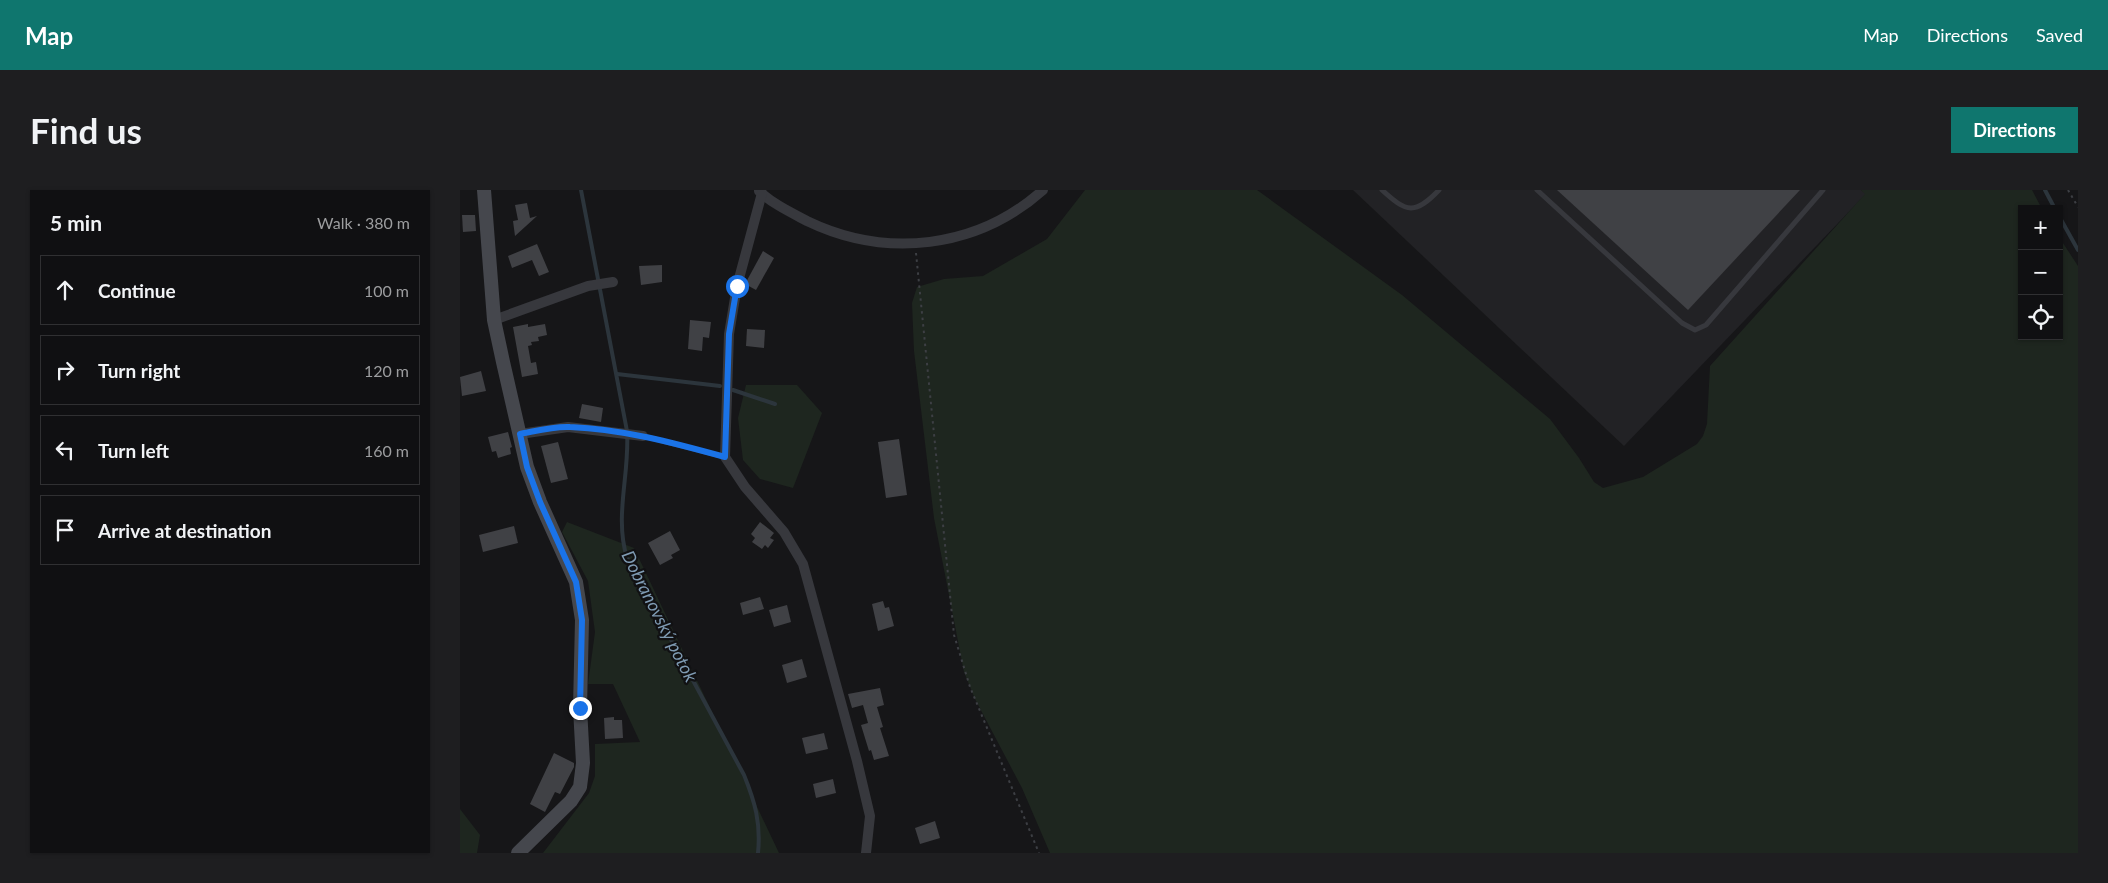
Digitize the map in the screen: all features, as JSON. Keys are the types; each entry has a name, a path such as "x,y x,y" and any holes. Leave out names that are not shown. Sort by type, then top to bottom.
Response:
{"street":[{"path":"484,190 494,320 527,467 540,502 576,582 582,620 580,708 583,763 580,787 571,801 518,853"},
{"path":"866,853 870,816 857,761 803,564 784,532 745,487 725,457 729,334 737,286 760,192 785,210 830,232 884,244 915,244 949,239 998,222 1043,190"},
{"path":"494,320 588,286 613,282"},
{"path":"520,434 568,427 644,436"}],"lane":[{"path":"1382,190 1402,206 1409,208 1426,204 1439,190"},
{"path":"1537,190 1682,323 1695,330 1706,325 1712,319 1823,190"},
{"path":"644,436 725,457"}],"path":[{"path":"2068,190 2078,207"},
{"path":"915,244 954,635 970,687 1039,853"}],"shaded area":[{"path":"1085,190 1257,190 1402,295 1550,419 1594,482 1603,488 1643,477 1697,444 1703,436 1707,424 1710,366 1865,194 1861,190 2032,190 2040,205 2018,205 2018,340 2063,340 2063,243 2078,266 2078,853 1050,853 1022,788 975,699 964,672 934,518 914,351 912,303 917,287 944,279 983,276 1047,239"},
{"path":"1353,190 1861,190 1866,194 1624,446"},
{"path":"746,385 797,385 822,413 793,488 760,479 743,460 738,418"},
{"path":"567,522 634,548 779,853 543,853 589,793 595,776 595,744 640,742 613,684 588,684 595,632 588,581 562,532"},
{"path":"460,809 480,835 477,853 460,853"}],"building":[{"path":"1557,190 1800,190 1688,310"},
{"path":"527,203 530,218 537,216 515,236 513,221 518,220 515,205"},
{"path":"462,215 475,215 476,231 463,232"},
{"path":"537,244 549,272 539,276 532,260 512,268 508,256"},
{"path":"763,251 774,258 756,290 745,284"},
{"path":"662,265 662,282 641,285 639,266"},
{"path":"690,320 711,322 709,338 703,337 702,351 688,349"},
{"path":"528,324 528,327 545,324 547,335 538,337 539,341 531,342 532,345 528,346 531,363 536,362 538,374 522,377 513,327"},
{"path":"747,329 765,330 764,348 746,346"},
{"path":"481,371 486,391 462,396 460,377"},
{"path":"582,404 603,408 601,422 579,418"},
{"path":"508,432 512,447 510,448 511,454 498,458 496,451 492,452 488,437"},
{"path":"899,439 907,495 886,498 878,442"},
{"path":"558,442 568,479 551,483 541,446"},
{"path":"760,522 774,533 770,538 774,540 768,548 765,545 762,549 752,542 755,538 751,534"},
{"path":"514,526 518,543 483,552 479,535"},
{"path":"670,531 680,550 671,555 673,558 660,565 648,543"},
{"path":"760,597 764,609 743,615 740,603"},
{"path":"883,601 885,608 889,607 894,626 878,631 872,604"},
{"path":"787,605 791,622 774,627 769,610"},
{"path":"802,659 807,677 787,683 782,665"},
{"path":"880,688 884,705 877,707 883,727 880,728 889,756 874,760 871,750 869,751 861,725 868,723 863,705 852,708 848,694"},
{"path":"614,717 614,720 622,720 623,738 605,739 604,718"},
{"path":"824,733 828,749 806,754 802,738"},
{"path":"554,753 574,763 574,767 560,794 555,792 545,812 530,804"},
{"path":"833,779 836,793 816,798 813,784"},
{"path":"935,821 940,838 920,844 915,828"}],"waterway":[{"name":"Dobranovský potok","path":"581,190 627,431 622,511 623,542 627,558 744,775 756,813 759,832 758,853"},
{"path":"2045,190 2053,205"},
{"path":"2063,223 2078,250"},
{"path":"617,374 720,386"},
{"path":"733,390 775,404"}],"route":[{"path":"580,708 582,620 576,582 540,502 527,467 520,434 568,427 620,432 653,437 725,457 729,334 737,286"}]}
